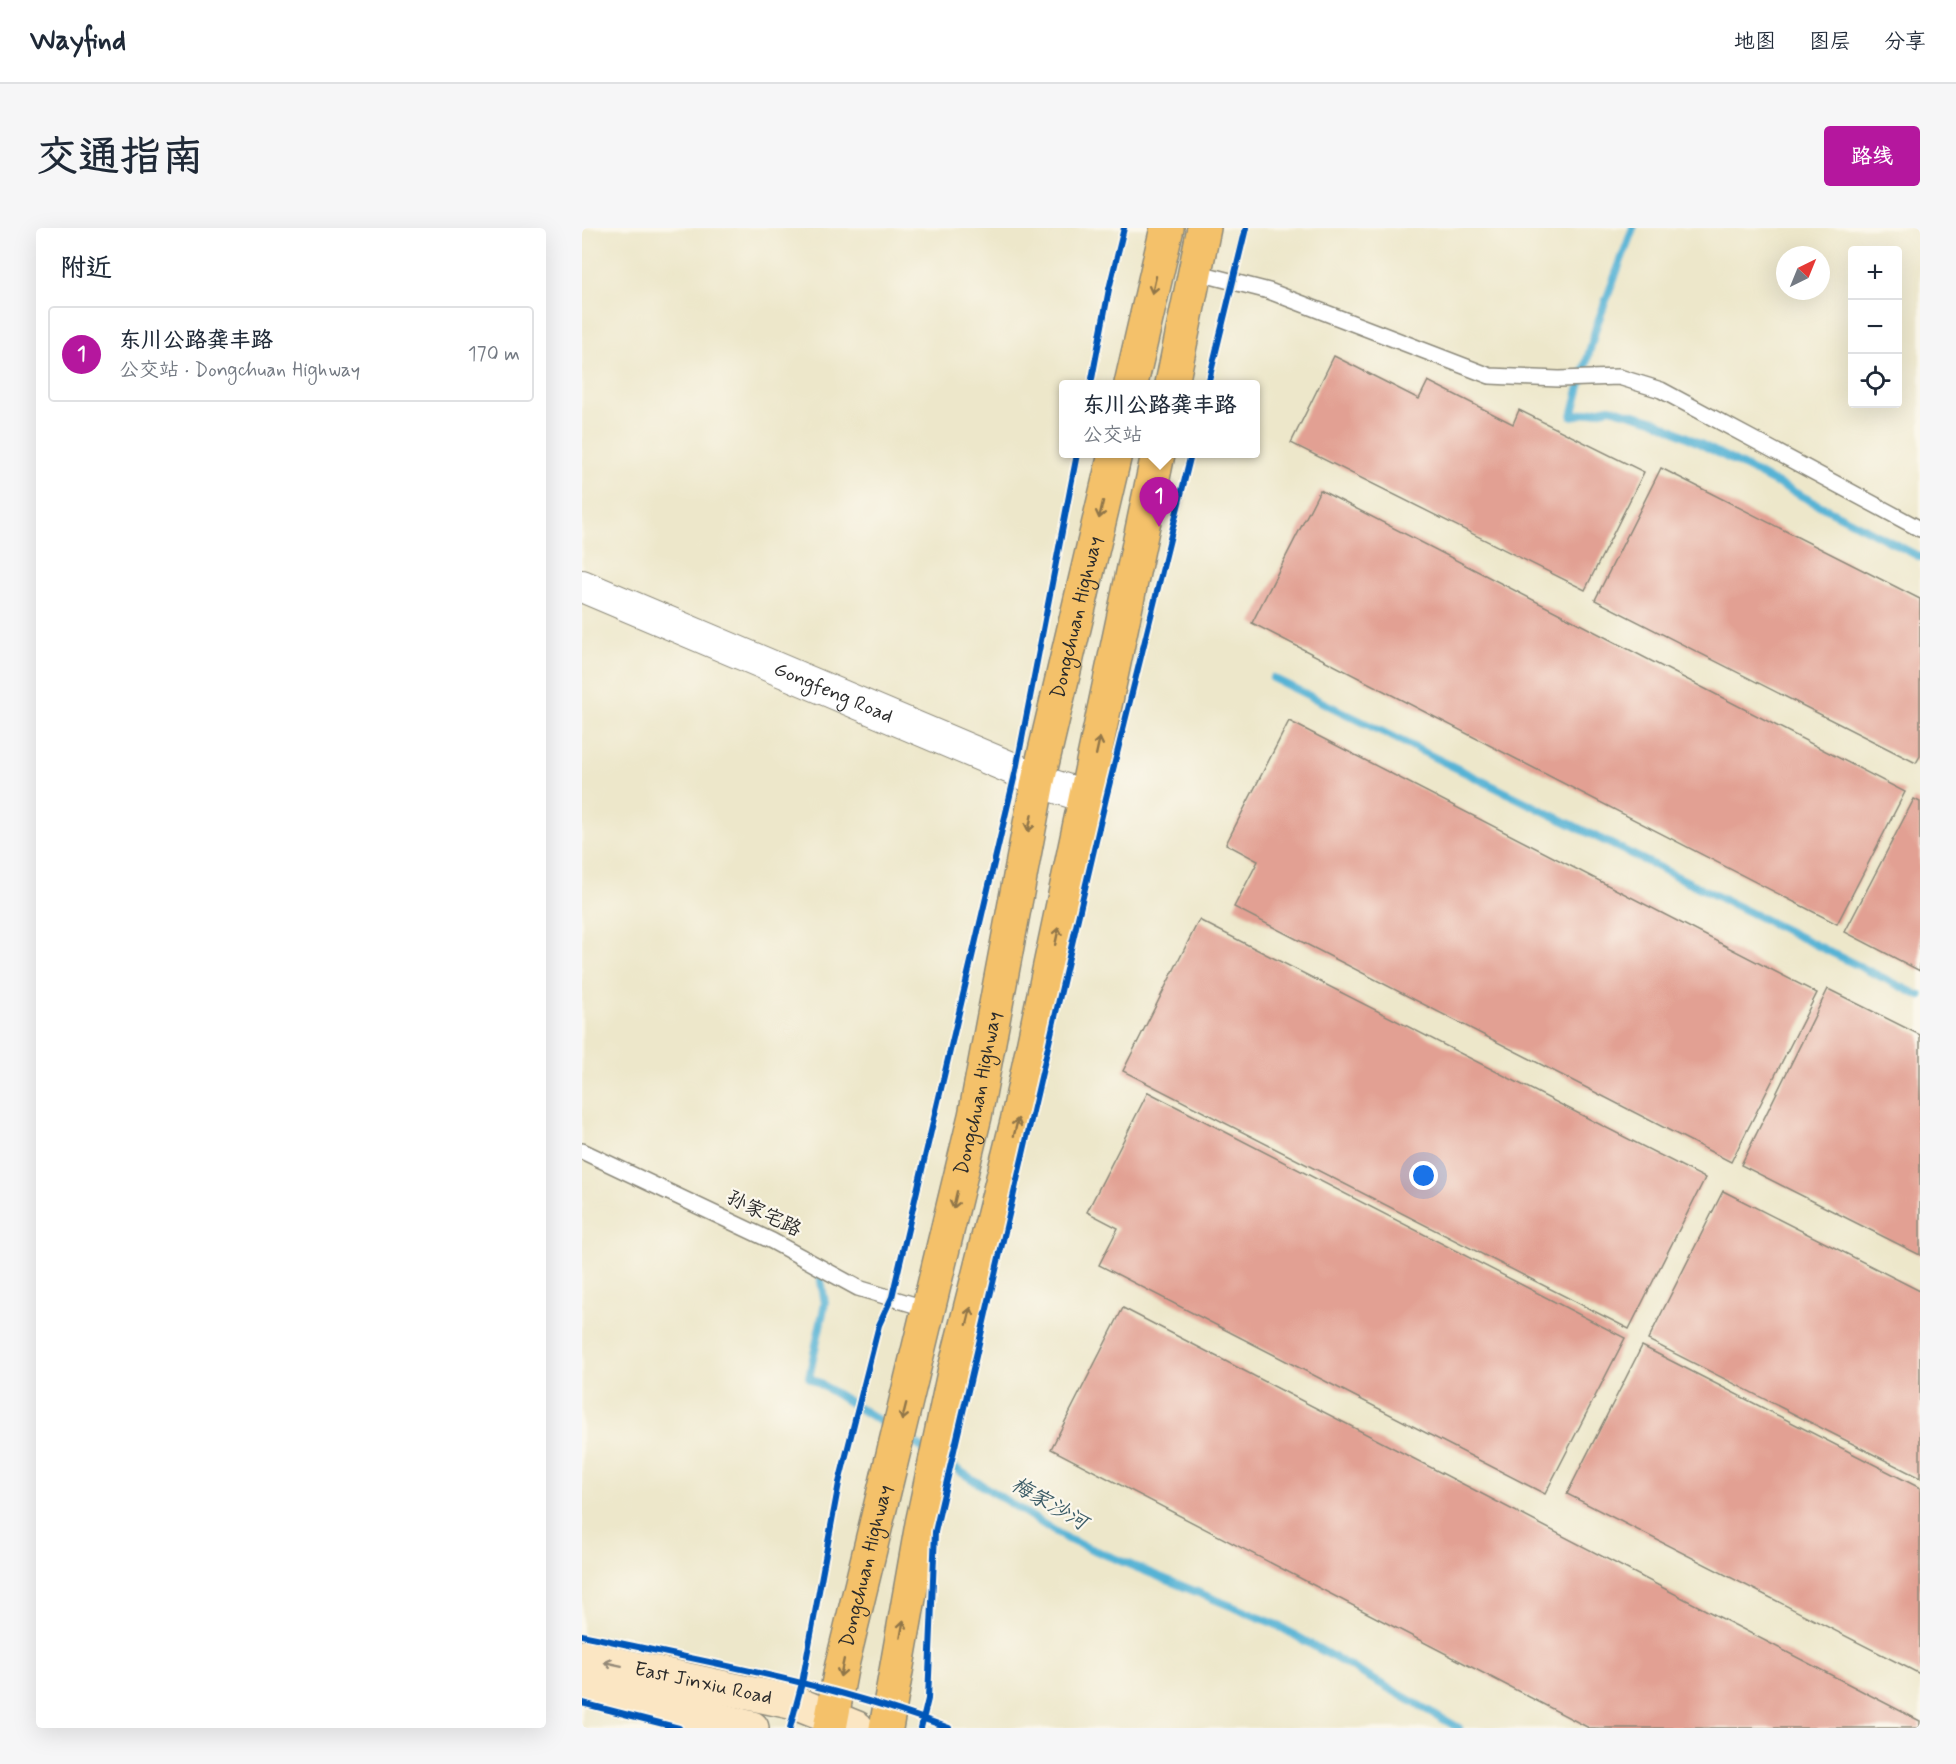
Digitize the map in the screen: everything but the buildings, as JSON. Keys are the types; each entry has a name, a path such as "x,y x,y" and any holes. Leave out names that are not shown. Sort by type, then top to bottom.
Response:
{"main road":[{"path":"1132,380 1167,228"},
{"path":"1173,380 1204,228"},
{"name":"Dongchuan Highway","path":"840,1725 841,1669 975,1116 1038,781 1114,458"},
{"path":"886,1728 922,1524 954,1373 1017,1122 1157,458"},
{"name":"East Jinxiu Road","path":"582,1657 795,1704 840,1725"},
{"name":"East Jinxiu Road","path":"582,1685 752,1728"}],"street":[{"name":"Gongfeng Road","path":"582,586 994,760 1038,781 1087,797"}],"lane":[{"path":"1195,272 1269,291 1490,376 1571,379 1619,377 1661,390 1920,529"},
{"name":"孙家宅路","path":"582,1151 772,1241 858,1288 928,1310"}],"waterway":[{"path":"1633,228 1596,327 1572,416 1610,408 1656,421 1920,557"},
{"path":"1273,678 1920,996"},
{"name":"梅家沙河","path":"812,1271 820,1275 825,1303 809,1377 891,1428"},
{"name":"梅家沙河","path":"904,1437 929,1452"},
{"name":"梅家沙河","path":"942,1460 1067,1539 1275,1624 1459,1728"}],"cycle path":[{"path":"1092,380 1109,289 1124,228"},
{"path":"1209,380 1246,228"},
{"path":"790,1728 802,1683 839,1483 879,1325 892,1297 1016,770 1076,458"},
{"path":"921,1728 928,1699 935,1532 1106,798 1190,458"},
{"path":"582,1635 813,1686 859,1698 949,1728"},
{"path":"582,1703 679,1728"}],"place":[{"name":"东川公路龚丰路","path":"1159,527"}]}
